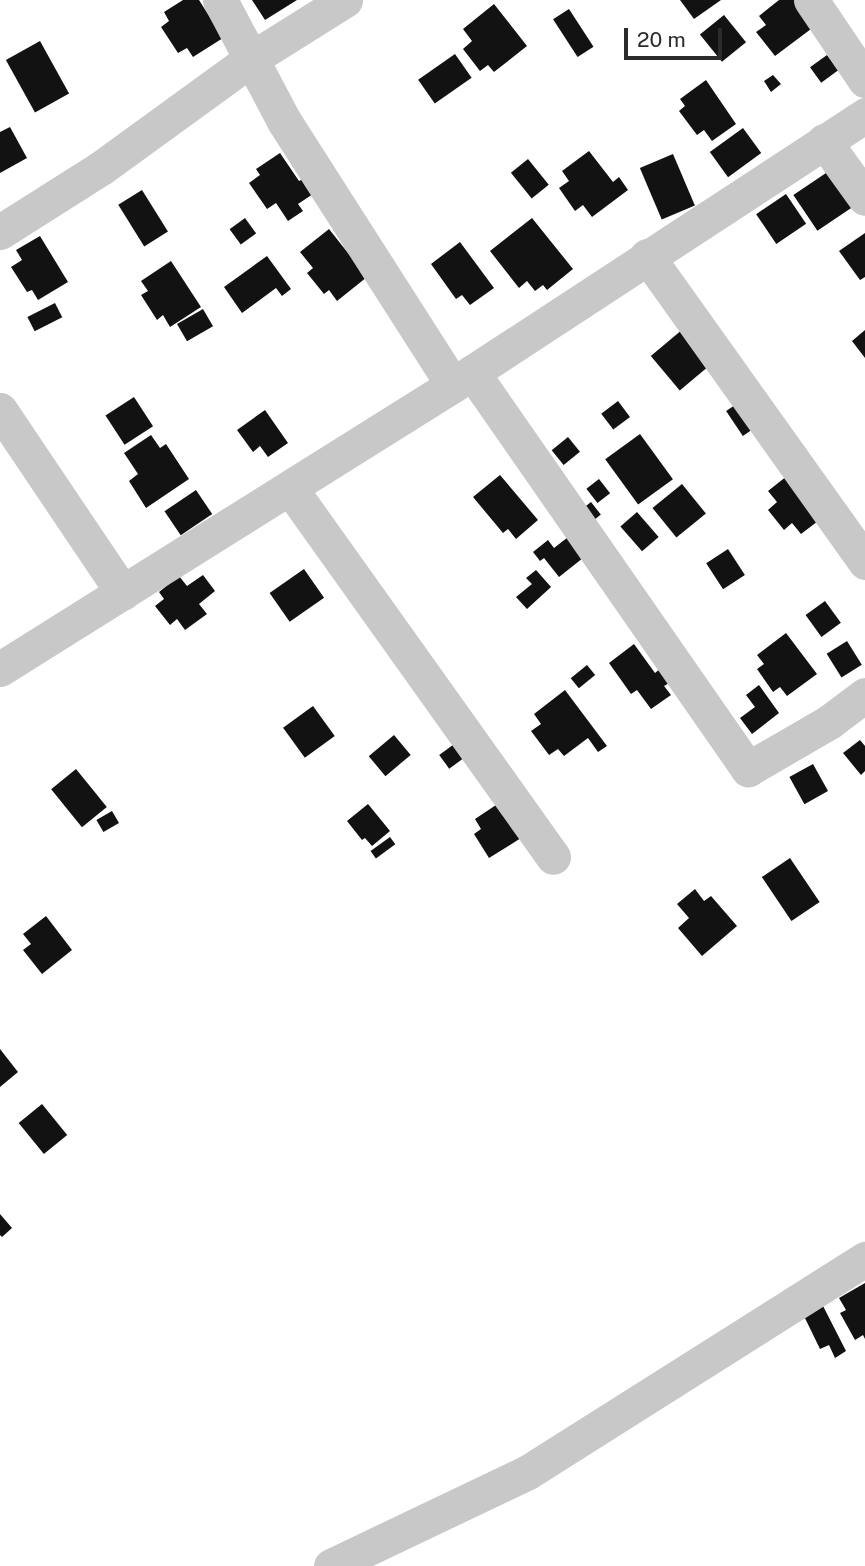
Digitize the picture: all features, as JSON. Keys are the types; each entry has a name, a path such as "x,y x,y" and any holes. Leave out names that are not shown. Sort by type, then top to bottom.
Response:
{"street":[{"path":"220,0 284,121 462,378 748,769 830,722 865,695"},
{"path":"0,232 101,168 251,58 345,0"},
{"path":"811,0 865,80"},
{"path":"0,669 462,378 865,115"},
{"path":"824,141 865,198"},
{"path":"647,256 865,562"},
{"path":"0,410 123,593"},
{"path":"290,488 552,857"},
{"path":"331,1566 528,1472 865,1259"}],"building":[{"path":"183,0 199,0 223,38 193,57 187,48 178,53 161,27 169,21 164,12"},
{"path":"252,0 297,0 265,20"},
{"path":"680,0 721,0 694,19"},
{"path":"779,0 795,0 815,26 775,56 756,32 766,25 759,16"},
{"path":"494,4 527,46 494,72 488,65 480,71 463,49 472,41 463,29"},
{"path":"569,9 594,47 578,57 553,19"},
{"path":"724,15 746,42 722,62 700,35"},
{"path":"40,41 69,93 35,112 6,60"},
{"path":"455,54 472,78 435,104 418,80"},
{"path":"827,55 838,70 821,83 810,67"},
{"path":"773,75 781,84 771,92 764,81"},
{"path":"706,80 736,124 712,141 704,130 697,135 679,111 685,106 680,99"},
{"path":"10,127 27,158 0,173 0,132"},
{"path":"743,128 761,153 728,177 710,152"},
{"path":"589,151 613,182 619,177 628,190 592,217 583,205 575,211 559,188 569,181 562,171"},
{"path":"280,153 299,181 303,179 313,194 298,204 303,211 288,221 276,203 267,209 249,183 260,175 256,169"},
{"path":"673,154 695,206 662,220 640,168"},
{"path":"528,159 549,185 532,198 511,173"},
{"path":"829,171 853,207 817,231 793,195"},
{"path":"142,190 168,232 144,246 118,205"},
{"path":"786,194 806,224 776,244 756,214"},
{"path":"245,218 256,233 241,245 230,229"},
{"path":"532,218 573,269 547,290 543,285 535,291 527,281 519,288 490,251"},
{"path":"329,229 367,277 337,301 329,290 324,294 307,273 313,268 300,252"},
{"path":"865,233 865,277 860,280 839,251"},
{"path":"40,236 68,282 38,300 32,290 27,292 11,267 22,260 16,250"},
{"path":"460,242 494,288 470,305 462,295 456,299 431,264"},
{"path":"267,256 291,289 282,296 276,288 242,313 224,287"},
{"path":"171,261 201,307 170,327 163,315 157,320 141,295 148,291 141,281"},
{"path":"55,303 62,317 35,331 27,317"},
{"path":"203,309 213,326 187,341 177,324"},
{"path":"683,329 712,363 680,390 651,356"},
{"path":"865,330 865,358 852,341"},
{"path":"134,397 153,426 125,445 105,416"},
{"path":"618,401 630,417 613,430 601,414"},
{"path":"741,401 758,426 743,436 726,411"},
{"path":"265,410 288,443 268,457 260,446 253,452 237,430"},
{"path":"640,434 673,479 638,505 605,459"},
{"path":"151,435 160,448 166,444 189,479 146,508 129,481 138,474 124,453"},
{"path":"568,437 580,452 564,465 552,450"},
{"path":"792,472 826,515 801,534 792,523 784,530 768,510 777,502 768,491"},
{"path":"500,475 538,520 516,539 508,529 503,533 473,497"},
{"path":"599,479 610,493 597,503 586,489"},
{"path":"682,484 706,514 676,537 652,508"},
{"path":"196,490 212,514 181,535 164,511"},
{"path":"591,502 601,515 592,521 582,509"},
{"path":"637,512 659,537 642,551 620,526"},
{"path":"572,534 588,554 559,577 544,558 540,561 533,552 548,540 554,548"},
{"path":"728,549 745,575 723,589 706,563"},
{"path":"304,569 324,598 290,622 270,593"},
{"path":"536,570 551,587 527,609 516,597 532,584 526,578"},
{"path":"203,575 215,591 199,604 207,614 185,630 177,619 170,625 155,606 164,599 159,592 179,576 187,586"},
{"path":"825,601 841,623 821,637 806,615"},
{"path":"786,633 817,674 787,696 780,687 773,692 757,669 764,664 757,655"},
{"path":"847,641 862,665 841,677 827,654"},
{"path":"634,644 655,673 661,668 671,682 664,686 671,695 651,709 637,690 631,694 609,663"},
{"path":"587,665 595,675 579,688 571,678"},
{"path":"759,685 779,713 752,734 740,718 755,707 746,695"},
{"path":"565,690 607,746 598,752 588,738 564,756 558,749 549,755 531,731 541,724 534,714"},
{"path":"313,706 335,736 305,758 283,728"},
{"path":"394,735 411,755 385,776 369,756"},
{"path":"860,740 865,746 865,771 861,775 843,753"},
{"path":"457,742 467,756 449,769 439,755"},
{"path":"813,764 828,791 804,804 789,777"},
{"path":"76,769 107,807 82,827 51,789"},
{"path":"499,803 521,838 489,858 474,834 481,829 475,819"},
{"path":"368,804 390,831 372,846 365,838 362,840 347,821"},
{"path":"112,811 119,823 103,832 96,820"},
{"path":"390,837 395,844 376,858 371,851"},
{"path":"790,858 820,902 791,921 762,877"},
{"path":"695,889 704,901 711,896 737,926 702,956 678,928 689,918 677,904"},
{"path":"46,916 72,950 42,974 23,950 31,944 23,934"},
{"path":"0,1049 18,1072 0,1087"},
{"path":"42,1104 67,1135 44,1154 19,1123"},
{"path":"0,1214 12,1228 2,1237 0,1235"},
{"path":"865,1283 865,1339 863,1335 855,1340 840,1313 846,1310 839,1298"},
{"path":"822,1304 846,1351 835,1358 829,1345 820,1349 803,1314"}]}
